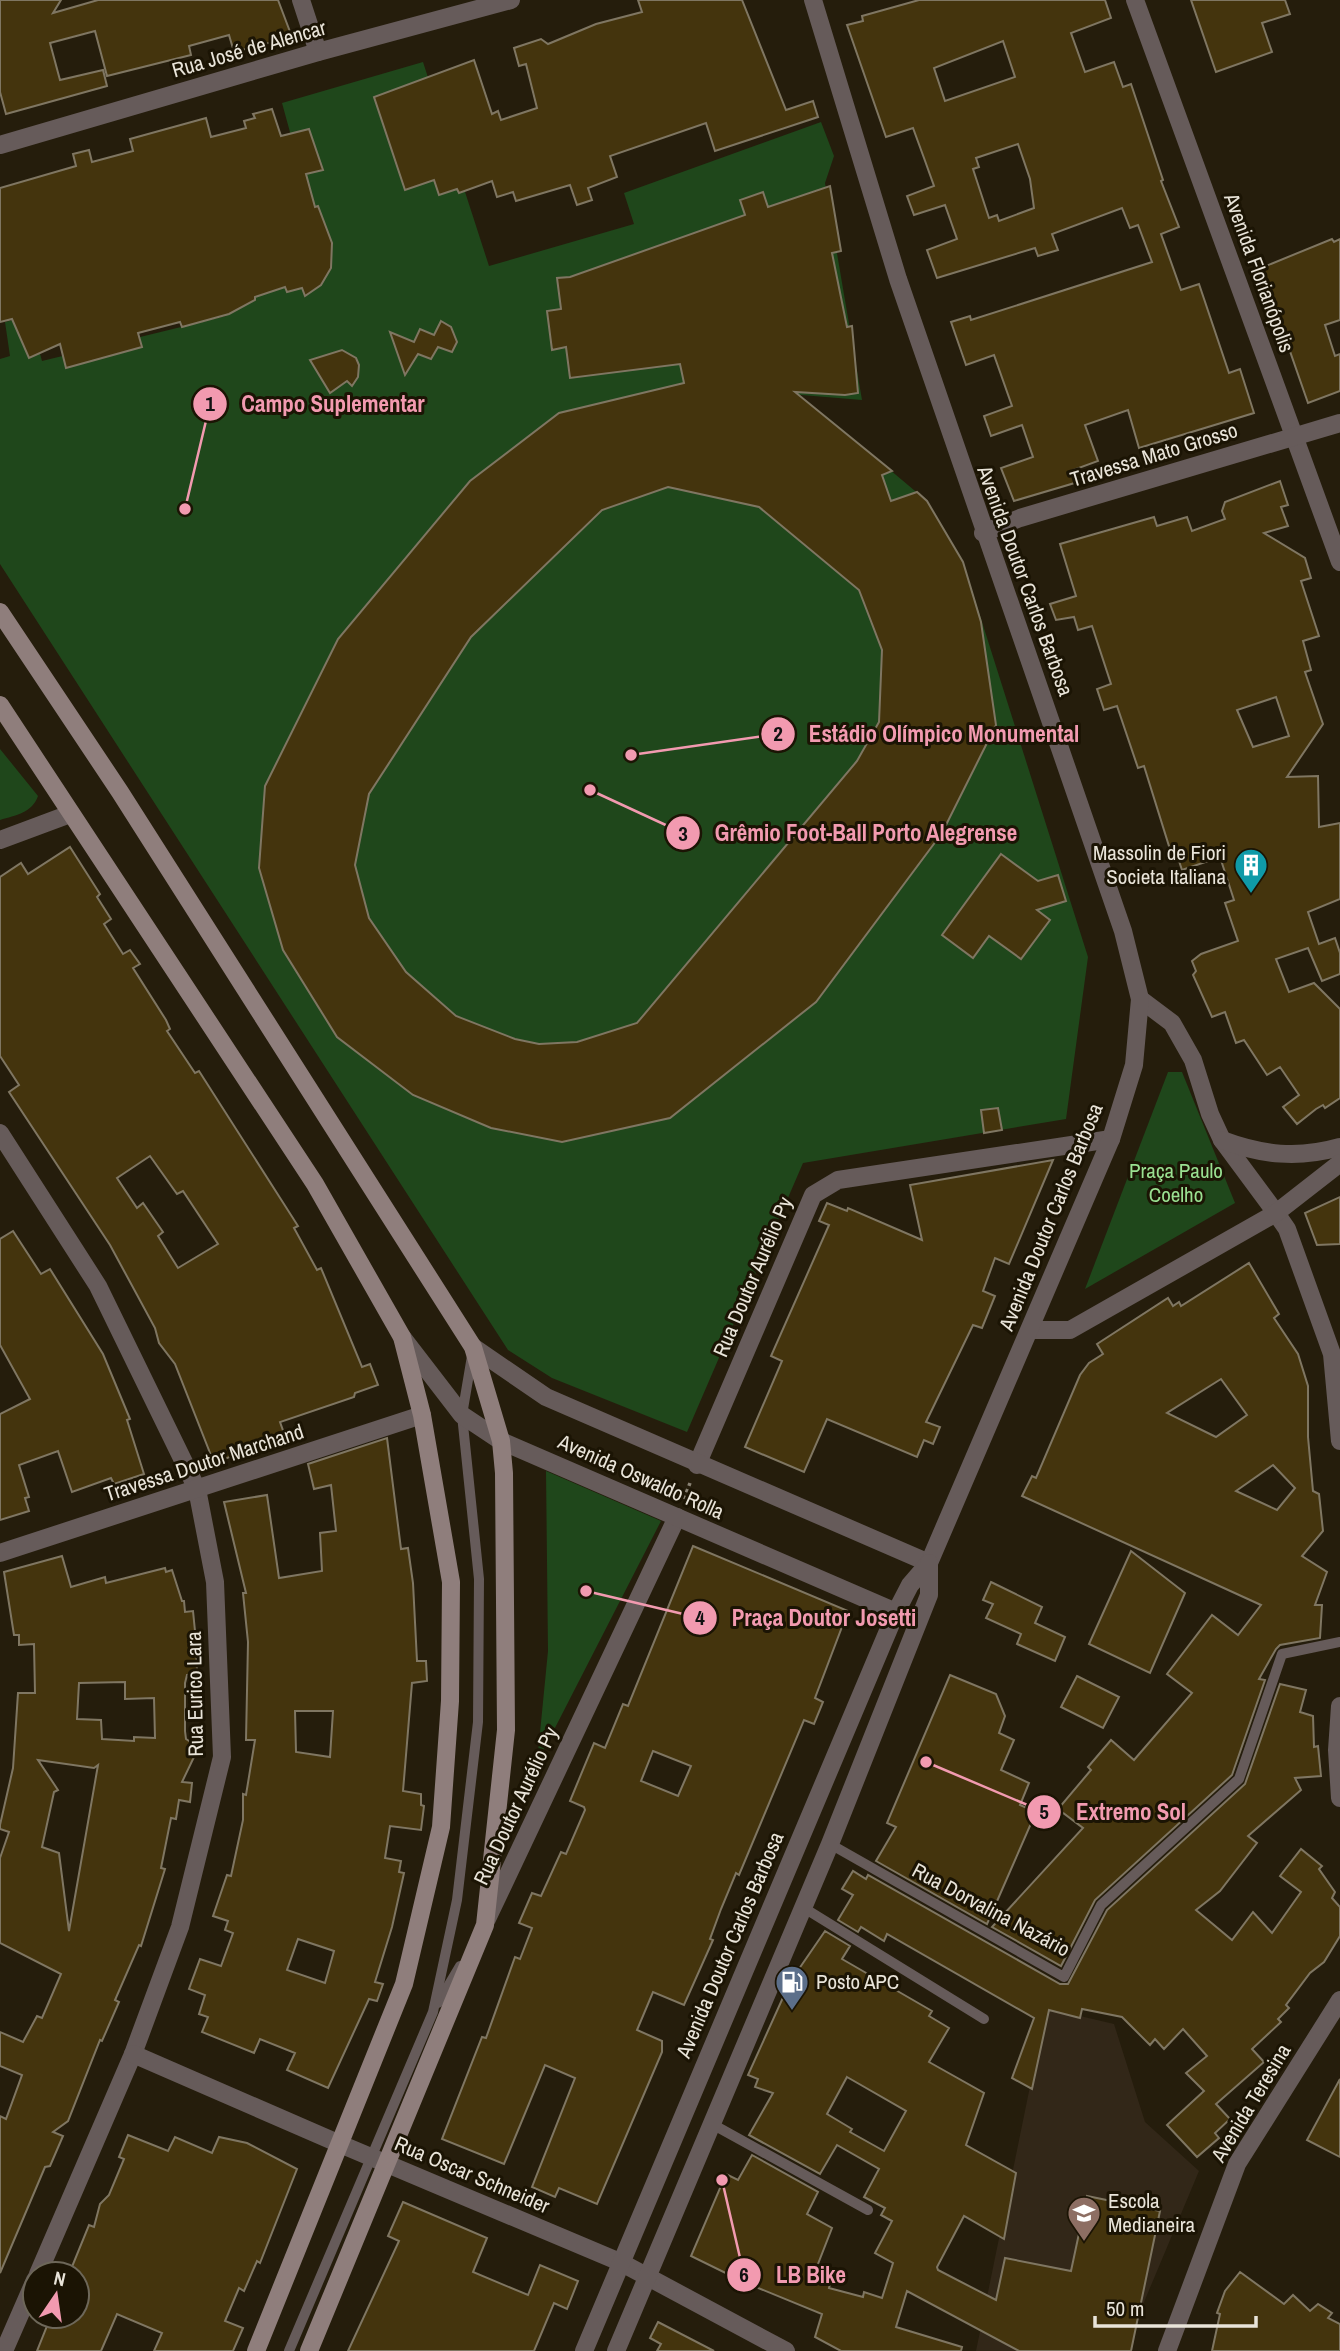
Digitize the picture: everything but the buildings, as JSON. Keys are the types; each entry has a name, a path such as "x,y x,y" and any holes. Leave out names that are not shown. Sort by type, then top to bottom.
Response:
{"main road":[{"path":"0,612 120,792 473,1348 501,1441 506,1730 485,1924 379,2160 309,2351"},
{"path":"0,705 315,1184 402,1337 422,1415 451,1582 450,1701 441,1827 404,1984 256,2351"}],"street":[{"path":"301,0 318,52"},
{"name":"Rua José de Alencar","path":"0,145 318,52 511,0"},
{"name":"Avenida Florianópolis","path":"1135,0 1340,562"},
{"name":"Avenida Doutor Carlos Barbosa","path":"584,2351 896,1612 909,1585 929,1563 1030,1330 1111,1139 1134,1065 1140,999 1123,931 983,533 898,279 820,2"},
{"name":"Travessa Mato Grosso","path":"983,533 1020,518 1340,423"},
{"path":"0,840 70,814"},
{"path":"1140,999 1172,1023 1193,1060 1210,1114 1222,1140 1287,1229 1332,1353 1340,1441"},
{"name":"Rua Eurico Lara","path":"0,1133 98,1286 197,1489 215,1581 222,1757 180,1927 133,2054 44,2260"},
{"name":"Rua Doutor Aurélio Py","path":"697,1465 813,1195 838,1180 1111,1139"},
{"path":"1222,1140 1255,1152 1277,1155 1305,1154 1340,1147"},
{"path":"1030,1330 1070,1330 1276,1213 1340,1163"},
{"name":"Avenida Oswaldo Rolla","path":"402,1337 462,1415 501,1441 896,1612"},
{"name":"Avenida Oswaldo Rolla","path":"473,1348 546,1398 929,1563"},
{"name":"Travessa Doutor Marchand","path":"0,1553 422,1415"},
{"name":"Rua Doutor Aurélio Py","path":"485,1924 677,1517"},
{"name":"Avenida Doutor Carlos Barbosa","path":"616,2351 831,1844 929,1595 929,1563"},
{"path":"1340,1706 1337,1750 1340,1798"},
{"name":"Avenida Teresina","path":"1167,2351 1237,2164 1340,2000"},
{"name":"Rua Oscar Schneider","path":"133,2054 620,2262 786,2351"},
{"path":"4,2351 21,2312"}],"lane":[{"path":"289,2351 379,2160 433,2012 457,1900 478,1722 479,1579 462,1415 473,1348"},
{"name":"Rua Dorvalina Nazário","path":"831,1844 1064,1977 1101,1905 1239,1779 1282,1654 1340,1642"},
{"path":"804,1908 984,2019"},
{"path":"433,2012 485,1924"},
{"path":"712,2124 868,2210"}],"path":[{"path":"677,1517 697,1465"}],"shaded area":[{"name":"Escola Medianeira","path":"1046,2008 1114,2024 1145,2122 1199,2171 1139,2314 1132,2351 976,2351"}],"green space":[{"path":"423,62 489,266 634,224 624,193 821,122 834,156 825,183 862,400 742,390 742,396 827,417 927,501 963,562 1088,957 1066,1119 803,1163 687,1432 552,1378 508,1350 0,564 0,359 10,356 5,322 30,316 42,361 226,316 211,272 319,238 282,103"},
{"path":"0,749 38,796 28,810 0,820"},
{"name":"Praça Paulo Coelho","path":"1168,1072 1182,1072 1235,1203 1085,1289"},
{"path":"546,1471 661,1521 537,1763 548,1651"}],"place":[{"name":"Campo Suplementar","path":"185,509"},
{"name":"Estádio Olímpico Monumental","path":"631,755"},
{"name":"Grêmio Foot-Ball Porto Alegrense","path":"590,790"},
{"name":"Massolin de Fiori Societa Italiana","path":"1251,895"},
{"name":"Praça Doutor Josetti","path":"586,1591"},
{"name":"Extremo Sol","path":"926,1762"},
{"name":"Posto APC","path":"792,2012"},
{"name":"LB Bike","path":"722,2180"},
{"name":"Escola Medianeira","path":"1084,2243"}]}
